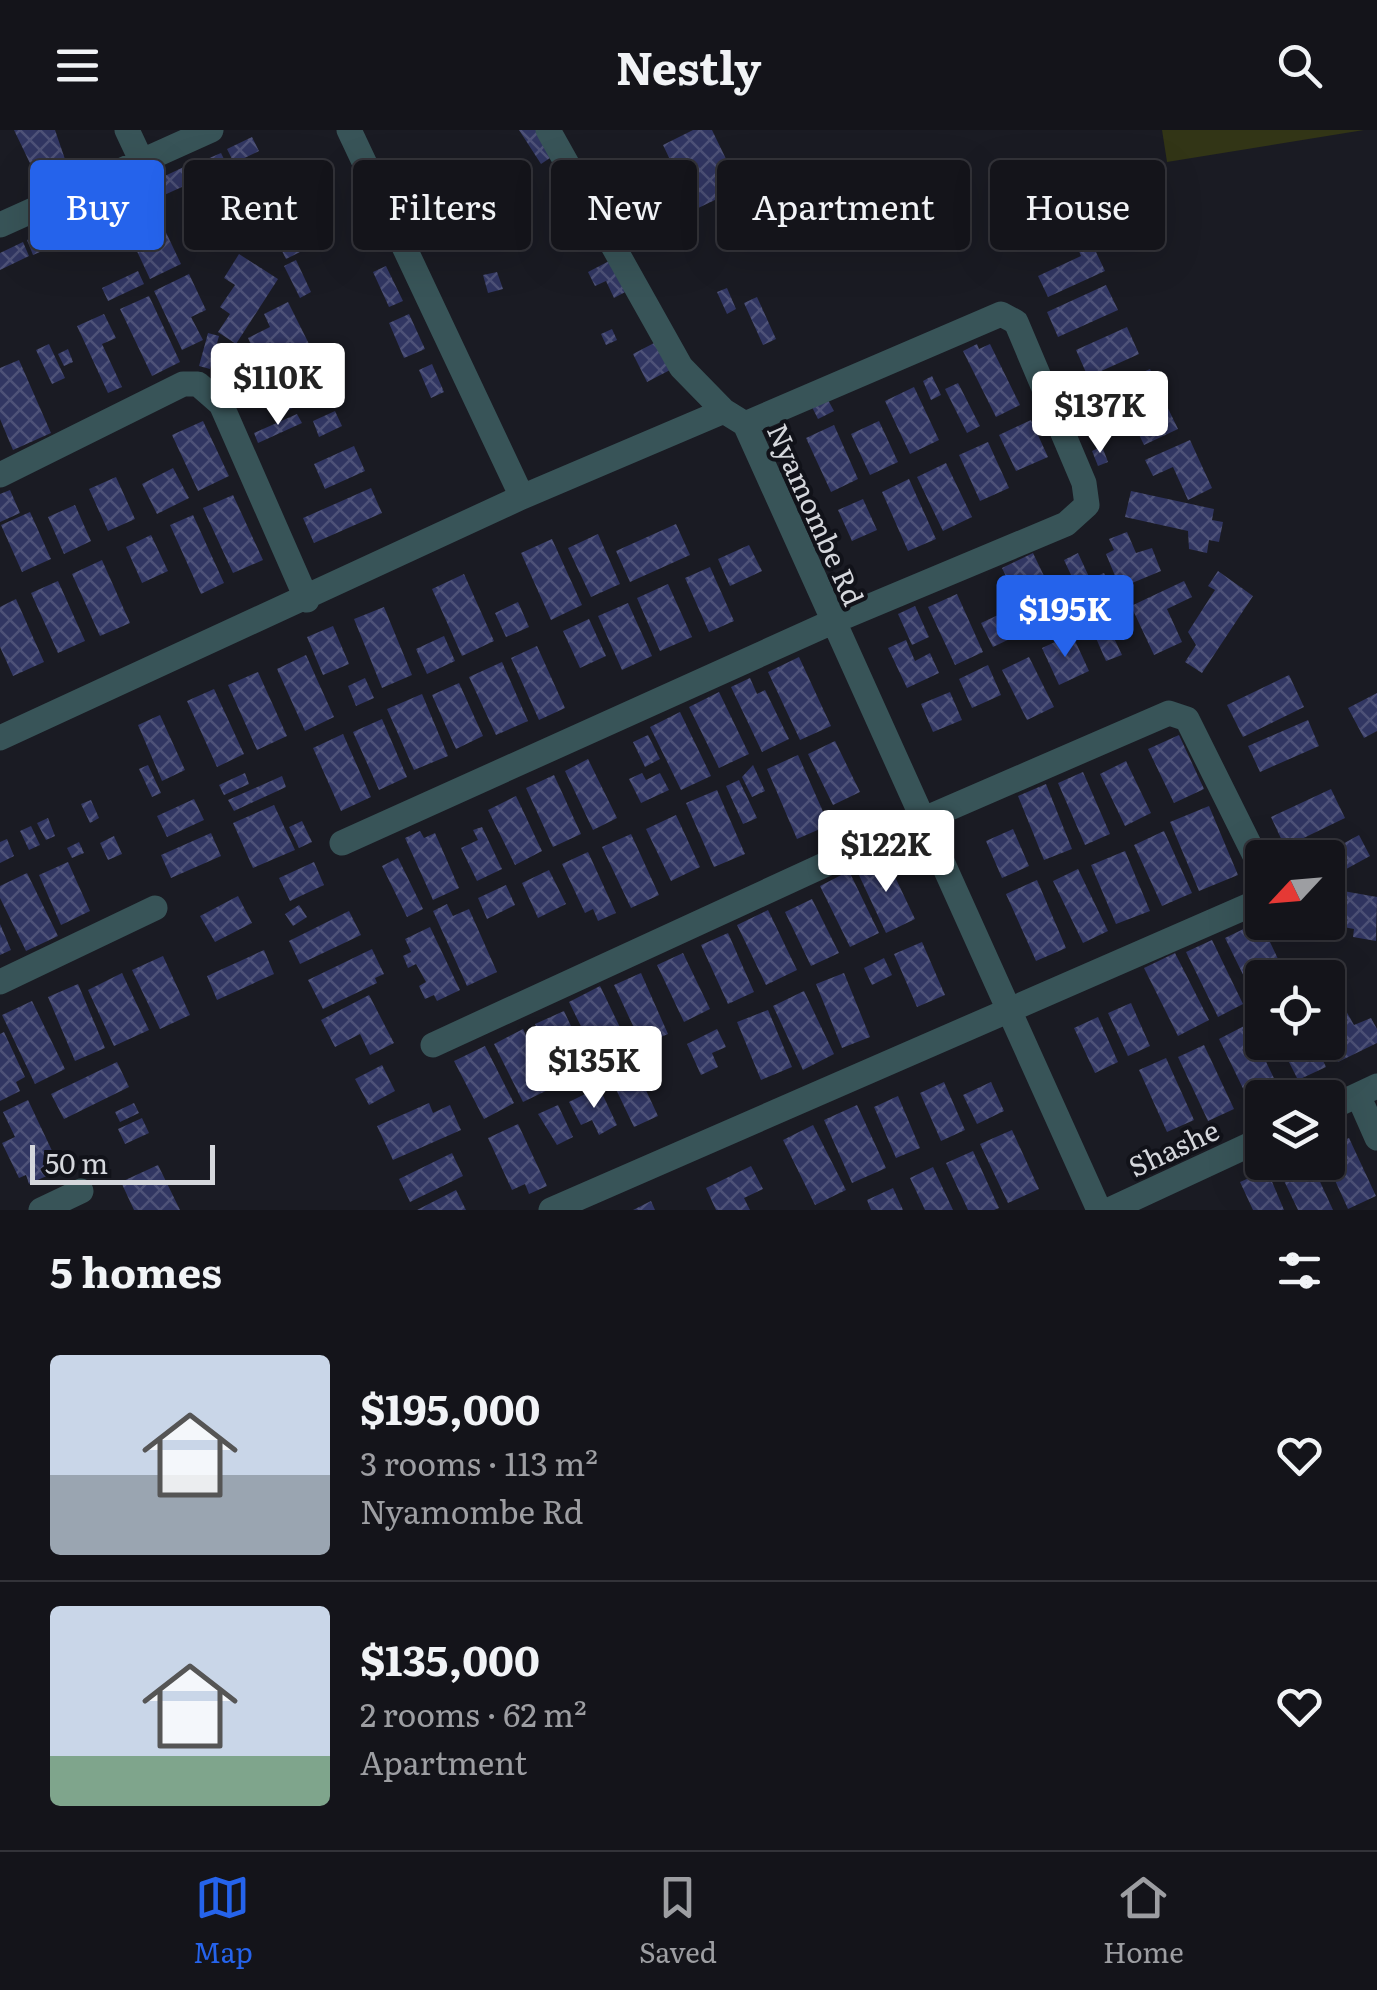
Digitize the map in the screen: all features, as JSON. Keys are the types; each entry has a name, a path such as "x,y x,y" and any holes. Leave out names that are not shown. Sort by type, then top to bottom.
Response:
{"street":[{"path":"127,130 141,160"},
{"path":"146,160 212,130"},
{"path":"349,130 522,498"},
{"path":"548,130 680,367 734,417"},
{"path":"0,226 30,212"},
{"path":"0,738 522,498 991,315 1016,322 1084,482 1088,504 1066,524 832,622 342,843"},
{"path":"0,474 183,384 198,384 221,404 307,600"},
{"name":"Nyamombe Rd","path":"734,417 832,622 1099,1210"},
{"path":"433,1046 922,820 1169,714 1186,719 1247,840"},
{"path":"0,982 155,908"},
{"path":"550,1210 1245,908"},
{"path":"1345,1101 1368,1091 1377,1138"},
{"name":"Shashe","path":"1109,1210 1245,1147"},
{"path":"40,1210 82,1191"}],"green space":[{"path":"1162,130 1364,130 1167,162"}],"building":[{"path":"14,130 55,130 65,160 30,160 30,163"},
{"path":"519,130 536,130 553,156 541,164"},
{"path":"693,130 712,130 726,160 717,160 717,199 697,209 697,160 670,160 663,145"},
{"path":"252,137 259,151 232,160 227,149"},
{"path":"221,153 224,160 205,160"},
{"path":"184,167 184,186 164,195 164,176"},
{"path":"164,228 181,264 150,279 136,250 164,250"},
{"path":"23,242 29,256 0,270 0,253"},
{"path":"282,250 304,250 286,259"},
{"path":"1079,250 1095,250 1105,271 1048,297 1038,276 1081,256"},
{"path":"239,254 278,279 236,344 218,332 230,314 220,307 235,285 224,278"},
{"path":"613,259 629,290 614,298 606,281 595,286 588,272"},
{"path":"296,260 311,292 300,298 284,266"},
{"path":"386,266 403,301 389,307 373,272"},
{"path":"138,271 144,284 108,301 102,288"},
{"path":"497,272 503,289 488,293 483,275"},
{"path":"189,274 206,310 191,317 203,340 182,350 154,291"},
{"path":"1106,285 1118,310 1058,337 1047,312"},
{"path":"727,288 736,309 727,314 717,292"},
{"path":"149,296 180,362 152,376 120,309"},
{"path":"757,297 776,339 763,345 744,303"},
{"path":"288,302 309,344 250,372 241,355 253,349 248,338 270,327 264,314"},
{"path":"104,314 116,338 102,344 122,387 108,393 77,326"},
{"path":"409,314 425,349 404,358 389,323"},
{"path":"1127,327 1139,354 1088,377 1076,350"},
{"path":"612,329 617,340 606,345 601,334"},
{"path":"208,333 219,336 210,369 199,366"},
{"path":"656,342 670,370 647,382 633,354"},
{"path":"49,344 65,378 52,384 36,350"},
{"path":"977,344 979,349 990,344 1020,405 996,417 963,351"},
{"path":"68,349 73,362 64,366 58,354"},
{"path":"19,360 51,433 13,450 0,419 0,368"},
{"path":"315,363 328,392 273,417 260,387"},
{"path":"432,364 444,392 431,398 419,370"},
{"path":"1150,369 1162,395 1112,417 1100,391"},
{"path":"932,376 941,395 931,400 923,381"},
{"path":"958,383 980,426 967,433 945,389"},
{"path":"914,387 939,440 910,454 885,401"},
{"path":"828,400 834,411 818,419 812,407"},
{"path":"1164,400 1178,429 1144,445 1130,416"},
{"path":"335,411 342,426 319,437 313,421"},
{"path":"297,414 302,423 258,443 254,433"},
{"path":"1031,420 1048,457 1016,471 999,435"},
{"path":"203,421 229,476 198,491 172,435"},
{"path":"879,421 898,462 870,475 851,434"},
{"path":"834,425 858,479 831,492 806,438"},
{"path":"1190,440 1212,488 1188,500 1173,467 1153,476 1145,460"},
{"path":"988,442 1009,488 980,501 959,455"},
{"path":"354,446 365,471 325,489 314,464"},
{"path":"1102,446 1108,462 1098,466 1092,451"},
{"path":"946,463 972,517 943,531 917,477"},
{"path":"173,468 189,498 157,514 142,484"},
{"path":"116,477 135,519 108,531 89,489"},
{"path":"909,479 936,539 908,551 882,492"},
{"path":"371,488 382,513 314,543 303,518"},
{"path":"10,490 20,513 0,522 0,494"},
{"path":"1131,491 1214,509 1212,520 1223,522 1219,542 1209,540 1207,553 1189,549 1188,531 1125,517"},
{"path":"233,495 263,560 233,573 203,508"},
{"path":"863,499 877,530 852,541 838,510"},
{"path":"75,505 91,541 64,554 48,517"},
{"path":"30,512 51,559 22,572 1,525"},
{"path":"193,515 224,583 201,594 170,525"},
{"path":"676,524 690,555 630,582 616,551"},
{"path":"1127,532 1136,553 1152,548 1161,571 1120,588 1106,554 1114,550 1109,539"},
{"path":"598,534 620,584 591,597 568,548"},
{"path":"151,535 168,571 142,583 126,547"},
{"path":"552,539 582,605 551,620 521,553"},
{"path":"749,545 762,571 730,586 718,559"},
{"path":"1033,553 1044,576 1029,583 1039,604 1054,597 1061,611 1032,630 1002,568"},
{"path":"1078,553 1090,579 1104,573 1113,592 1085,605 1064,560"},
{"path":"102,560 130,623 100,636 72,574"},
{"path":"710,567 734,621 709,632 685,578"},
{"path":"1218,571 1253,596 1202,673 1185,662 1196,645 1188,632 1215,590 1208,586"},
{"path":"464,574 494,641 462,656 432,589"},
{"path":"58,581 85,641 58,653 31,593"},
{"path":"1184,581 1192,597 1167,609 1182,642 1154,655 1131,606"},
{"path":"668,584 692,637 660,651 637,598"},
{"path":"957,594 983,652 955,665 928,607"},
{"path":"16,599 44,662 13,676 0,647 0,607"},
{"path":"518,602 529,627 506,637 495,613"},
{"path":"628,603 652,656 622,670 598,616"},
{"path":"915,606 929,637 912,645 898,614"},
{"path":"384,607 412,675 382,688 354,619"},
{"path":"1118,607 1127,629 1113,636 1122,655 1106,661 1088,620"},
{"path":"1011,609 1022,633 993,647 981,623"},
{"path":"589,619 606,656 580,668 563,631"},
{"path":"333,626 349,664 323,675 307,637"},
{"path":"1072,634 1089,671 1059,685 1042,648"},
{"path":"444,636 455,661 427,674 416,649"},
{"path":"906,640 915,661 930,653 939,673 907,688 888,648"},
{"path":"537,646 565,708 539,720 511,658"},
{"path":"306,655 334,717 305,731 277,669"},
{"path":"799,657 831,726 800,740 768,672"},
{"path":"1029,657 1054,707 1027,720 1002,670"},
{"path":"502,662 528,721 496,735 469,677"},
{"path":"988,665 1001,695 972,708 959,679"},
{"path":"258,672 287,736 257,750 228,685"},
{"path":"1289,675 1304,707 1243,737 1227,705"},
{"path":"365,678 374,698 356,706 348,686"},
{"path":"750,678 757,694 765,690 789,739 762,752 731,687"},
{"path":"459,683 483,736 456,749 432,695"},
{"path":"214,689 244,754 217,767 187,701"},
{"path":"719,692 749,754 719,768 689,707"},
{"path":"950,692 962,720 933,732 921,704"},
{"path":"1377,693 1377,731 1364,738 1348,708"},
{"path":"422,694 448,756 414,770 387,709"},
{"path":"680,712 711,776 681,790 650,727"},
{"path":"160,715 185,770 162,781 138,725"},
{"path":"382,719 407,777 379,790 353,732"},
{"path":"1308,720 1319,746 1260,772 1248,746"},
{"path":"343,734 371,797 341,811 313,748"},
{"path":"648,735 660,759 645,767 633,742"},
{"path":"1179,735 1204,789 1174,803 1148,749"},
{"path":"835,741 860,792 833,805 808,754"},
{"path":"798,755 829,825 797,839 767,769"},
{"path":"588,759 617,818 593,830 565,771"},
{"path":"1126,761 1151,813 1125,826 1100,774"},
{"path":"148,765 161,793 152,797 139,769"},
{"path":"753,765 765,791 752,797 742,777"},
{"path":"1083,772 1110,834 1085,845 1058,783"},
{"path":"245,773 249,784 224,795 219,785"},
{"path":"642,773 646,780 660,773 669,790 641,803 629,779"},
{"path":"554,775 581,834 553,847 526,788"},
{"path":"282,776 286,787 234,811 228,800"},
{"path":"739,780 757,818 743,824 726,786"},
{"path":"1046,784 1072,849 1044,860 1018,796"},
{"path":"1331,789 1345,818 1299,840 1282,840 1271,817"},
{"path":"717,790 745,854 714,867 686,803"},
{"path":"516,796 542,851 515,865 488,810"},
{"path":"194,799 204,820 167,837 157,816"},
{"path":"91,800 99,818 90,823 81,804"},
{"path":"274,805 295,850 253,868 233,823"},
{"path":"1209,806 1238,875 1199,891 1170,822"},
{"path":"676,815 700,867 671,881 646,829"},
{"path":"48,818 55,836 46,840 37,823"},
{"path":"302,821 312,842 299,848 289,827"},
{"path":"31,826 40,845 29,850 20,831"},
{"path":"482,827 502,869 477,881 461,848 478,840 473,830"},
{"path":"1013,829 1029,866 1002,878 986,841"},
{"path":"420,831 424,838 435,833 459,888 433,900 405,838"},
{"path":"1164,831 1192,893 1162,906 1134,845"},
{"path":"211,833 221,856 171,878 161,855"},
{"path":"631,834 659,895 631,908 602,847"},
{"path":"1359,835 1370,856 1345,870 1345,843"},
{"path":"114,836 122,854 108,860 100,843"},
{"path":"7,839 14,856 0,863 0,842"},
{"path":"79,842 84,853 72,858 67,848"},
{"path":"1125,851 1150,911 1116,924 1091,865"},
{"path":"588,852 616,913 598,921 593,909 585,913 562,864"},
{"path":"398,858 423,909 407,917 382,866"},
{"path":"886,858 915,919 886,933 857,871"},
{"path":"68,862 90,911 61,925 39,875"},
{"path":"314,862 324,885 290,901 279,878"},
{"path":"1078,869 1108,931 1083,943 1053,881"},
{"path":"549,870 566,904 538,918 522,883"},
{"path":"849,871 879,933 850,947 820,886"},
{"path":"27,873 58,936 26,951 0,898 0,886"},
{"path":"1037,880 1066,948 1036,961 1006,894"},
{"path":"506,885 515,905 487,919 478,898"},
{"path":"1345,891 1377,897 1376,941 1353,937 1354,929 1345,927"},
{"path":"238,896 252,923 215,942 200,916"},
{"path":"812,899 839,953 811,966 785,912"},
{"path":"447,904 453,916 469,909 497,972 467,986 433,911"},
{"path":"299,905 307,917 293,926 285,914"},
{"path":"768,910 797,970 766,985 737,925"},
{"path":"349,911 361,935 300,964 289,941"},
{"path":"0,924 11,950 0,955"},
{"path":"430,927 460,990 437,1001 434,995 425,999 419,986 426,982 416,964 408,968 403,956 411,952 405,939"},
{"path":"1245,928 1245,940 1269,940 1278,960 1245,960 1245,979 1225,938"},
{"path":"728,933 754,992 728,1004 701,945"},
{"path":"1212,940 1243,1004 1218,1017 1186,952"},
{"path":"922,942 945,995 917,1007 894,954"},
{"path":"372,949 384,974 375,978 377,983 323,1009 308,980"},
{"path":"264,950 274,974 217,1000 207,976"},
{"path":"683,953 710,1009 684,1022 657,965"},
{"path":"1175,953 1209,1020 1178,1036 1144,968"},
{"path":"163,956 190,1015 160,1029 132,970"},
{"path":"884,958 892,975 872,985 864,968"},
{"path":"122,973 149,1030 114,1046 88,990"},
{"path":"641,973 668,1034 642,1045 614,985"},
{"path":"844,973 870,1037 842,1048 816,984"},
{"path":"78,984 105,1048 75,1061 48,997"},
{"path":"600,986 630,1048 599,1063 569,1002"},
{"path":"804,991 834,1054 803,1070 773,1006"},
{"path":"369,995 394,1043 370,1055 360,1034 335,1047 321,1020"},
{"path":"32,1001 65,1069 35,1084 2,1015"},
{"path":"1131,1003 1150,1046 1128,1056 1108,1013"},
{"path":"1345,1009 1354,1025 1371,1018 1377,1029 1377,1043 1345,1059"},
{"path":"768,1010 792,1067 761,1080 737,1022"},
{"path":"564,1011 590,1067 562,1080 535,1024"},
{"path":"1098,1017 1118,1062 1095,1073 1074,1028"},
{"path":"1245,1026 1245,1060 1265,1060 1275,1080 1245,1080 1245,1093 1219,1039"},
{"path":"523,1029 552,1088 523,1102 494,1044"},
{"path":"717,1029 726,1047 712,1053 718,1067 701,1075 687,1044"},
{"path":"4,1032 25,1077 16,1082 20,1091 0,1101 0,1034"},
{"path":"1204,1045 1234,1109 1208,1121 1178,1057"},
{"path":"485,1046 514,1103 484,1119 454,1061"},
{"path":"1166,1058 1194,1120 1167,1132 1139,1070"},
{"path":"1288,1060 1323,1060 1326,1067 1298,1080"},
{"path":"117,1062 129,1087 64,1119 51,1094"},
{"path":"382,1065 395,1091 369,1105 355,1079"},
{"path":"636,1069 658,1116 634,1127 612,1081"},
{"path":"944,1082 965,1130 941,1141 920,1093"},
{"path":"991,1082 1004,1111 977,1124 963,1095"},
{"path":"599,1087 617,1125 599,1135 592,1120 581,1125 569,1102"},
{"path":"898,1096 920,1148 896,1158 874,1107"},
{"path":"28,1100 54,1155 46,1159 53,1173 29,1184 26,1175 19,1178 2,1143 15,1137 3,1112"},
{"path":"134,1103 139,1113 120,1122 115,1112"},
{"path":"429,1103 433,1113 450,1105 461,1130 393,1160 377,1126"},
{"path":"558,1105 573,1137 557,1145 538,1114"},
{"path":"857,1105 886,1168 852,1183 824,1120"},
{"path":"142,1118 149,1133 125,1144 118,1129"},
{"path":"518,1124 547,1186 529,1194 525,1184 512,1190 488,1138"},
{"path":"813,1125 846,1190 815,1205 783,1140"},
{"path":"1012,1130 1039,1189 1008,1203 980,1144"},
{"path":"1349,1138 1376,1196 1348,1209 1335,1180 1345,1180 1345,1140"},
{"path":"973,1151 999,1208 968,1210 946,1163"},
{"path":"452,1153 463,1176 410,1202 399,1179"},
{"path":"158,1165 180,1210 134,1210 121,1182"},
{"path":"751,1166 763,1189 744,1198 750,1210 716,1210 706,1188"},
{"path":"933,1167 953,1210 925,1210 910,1178"},
{"path":"1271,1180 1284,1210 1253,1210 1240,1182"},
{"path":"1284,1180 1319,1180 1333,1210 1298,1210"},
{"path":"893,1188 903,1210 871,1210 867,1200"},
{"path":"456,1190 466,1210 417,1210"},
{"path":"651,1201 655,1210 633,1210"}]}
